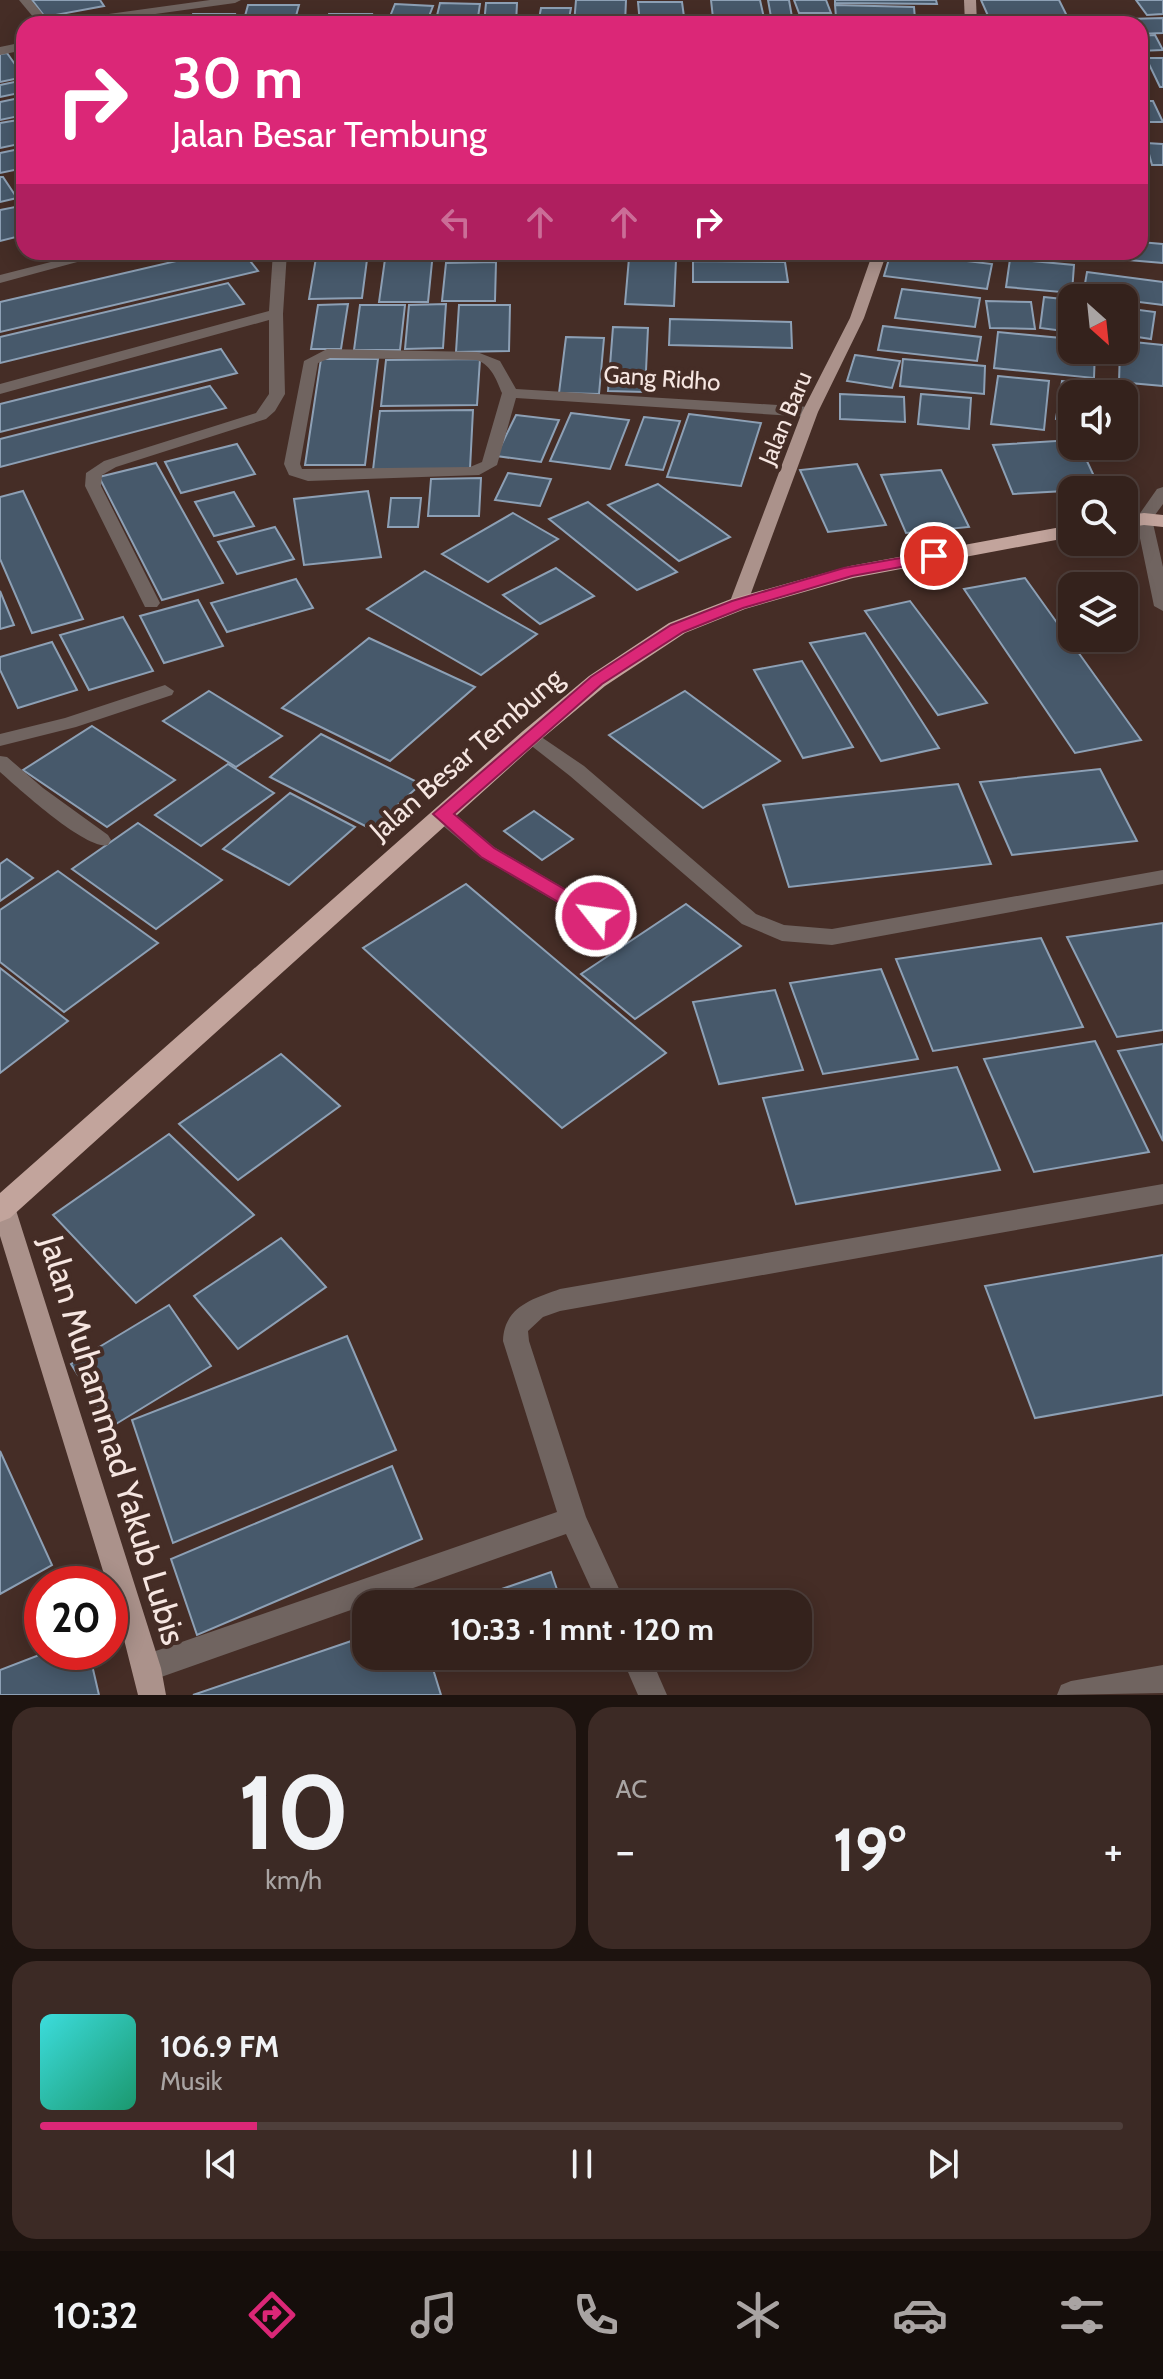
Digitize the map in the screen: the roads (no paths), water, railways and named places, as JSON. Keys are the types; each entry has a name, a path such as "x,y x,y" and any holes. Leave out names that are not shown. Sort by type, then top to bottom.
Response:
{"highway":[{"name":"Jalan Besar Tembung","path":"2,1208 531,736 597,681 677,628 738,604 850,572 1058,534"}],"main road":[{"name":"Jalan Baru","path":"738,604 810,412 857,318 877,260"},
{"name":"Jalan Muhammad Yakub Lubis","path":"2,1208 149,1682"}],"street":[{"path":"25,0 38,16"},
{"path":"115,16 235,0"},
{"path":"0,279 75,260"},
{"path":"151,603 93,486 94,473 110,464 261,416 270,408 277,394 276,314 279,260"},
{"path":"0,389 276,314"},
{"path":"317,355 485,357 498,366 510,393 493,457 489,465 480,471 308,476 295,472 293,468 311,361 317,355"},
{"name":"Gang Ridho","path":"510,393 810,412"},
{"path":"1163,492 1144,521 1163,606"},
{"path":"0,740 69,723 165,691"},
{"path":"531,736 577,771 749,919 782,933 832,937 1163,877"},
{"path":"0,762 36,793 101,840"},
{"path":"442,814 487,852 596,916"},
{"path":"606,1590 573,1519 516,1341 516,1327 534,1309 560,1300 1163,1194"},
{"path":"149,1682 573,1519"},
{"path":"641,1670 653,1695"},
{"path":"1071,1695 1163,1679"}]}
